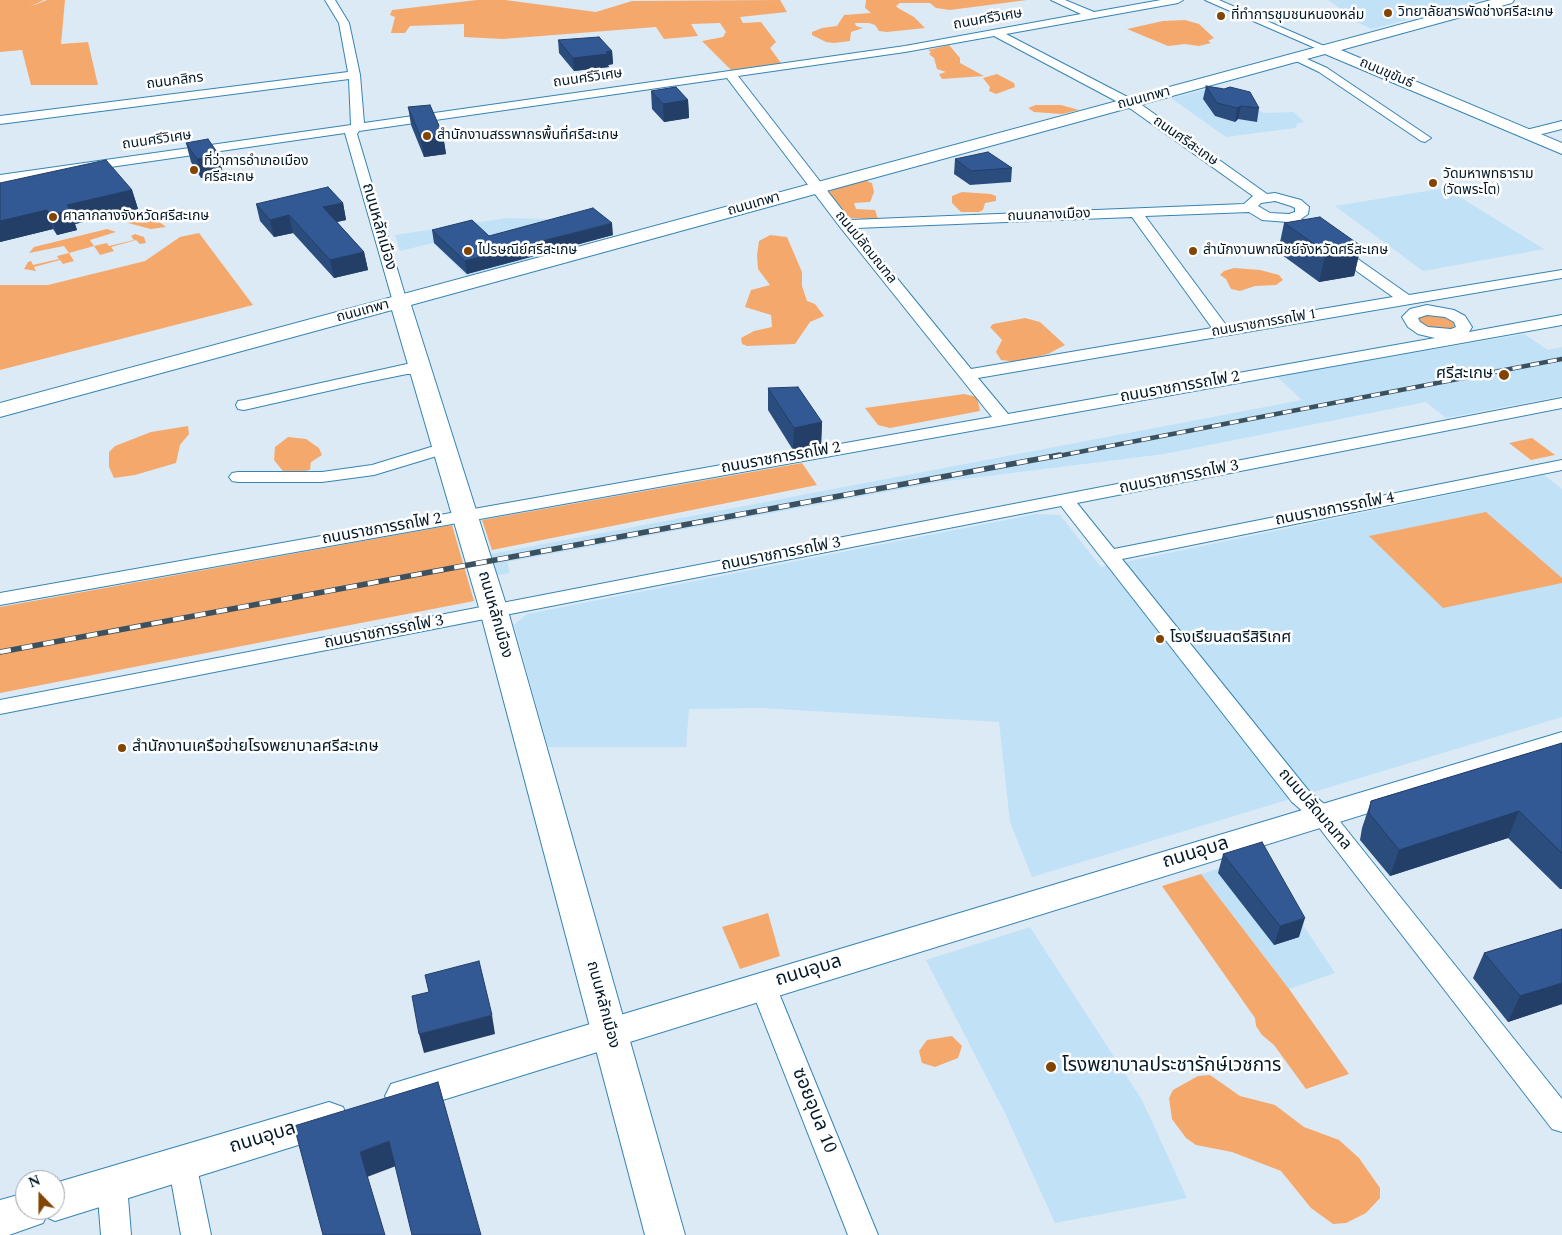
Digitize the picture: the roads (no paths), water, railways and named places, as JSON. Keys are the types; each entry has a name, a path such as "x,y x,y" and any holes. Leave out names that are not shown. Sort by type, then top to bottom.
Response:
{"main road":[{"name":"ถนนเทพา","path":"0,410 1507,0"},
{"name":"ถนนขุขันธ์","path":"1326,49 1562,149"},
{"name":"ถนนหลักเมือง","path":"400,302 494,611 665,1235"},
{"name":"ถนนอุบล","path":"65,1199 1562,742"},
{"path":"0,1219 15,1214"}],"street":[{"name":"ถนนหลักเมือง","path":"330,0 344,22 354,75 358,123 351,134 400,302"},
{"path":"1056,0 1094,16"},
{"name":"ถนนศรีวิเศษ","path":"0,179 998,34 1178,0"},
{"name":"ถนนขุขันธ์","path":"1210,0 1326,49"},
{"name":"ถนนศรีสะเกษ","path":"998,34 1128,103 1264,198"},
{"path":"1296,57 1323,70 1424,138"},
{"name":"ถนนปลัดมณฑล","path":"730,74 845,224 1002,419"},
{"name":"ถนนกสิกร","path":"0,120 354,75"},
{"path":"1526,134 1562,125"},
{"path":"1264,198 1287,199 1296,203 1303,211 1302,214 1291,218 1267,216 1257,213 1252,208 1253,202 1264,198"},
{"name":"ถนนกลางเมือง","path":"845,224 1252,208"},
{"path":"1134,212 1222,331"},
{"path":"1291,218 1410,308 1410,317 1413,324 1423,338"},
{"path":"1434,303 1562,274"},
{"path":"1434,303 1463,323 1462,330 1456,337"},
{"name":"ถนนราชการรถไฟ 1","path":"967,375 1384,305 1421,311 1434,303"},
{"name":"ถนนราชการรถไฟ 2","path":"0,598 1002,419 1423,338 1479,335 1562,320"},
{"path":"244,405 407,369 420,369"},
{"path":"1554,404 1562,417"},
{"name":"ถนนราชการรถไฟ 3","path":"0,707 1554,404"},
{"path":"238,477 322,477 374,470 444,448"},
{"name":"ถนนราชการรถไฟ 4","path":"1109,556 1562,465"},
{"name":"ถนนปลัดมณฑล","path":"1065,500 1300,796 1322,816 1562,1120"},
{"name":"ซอยอุบล 10","path":"763,986 863,1235"},
{"path":"182,1163 196,1235"},
{"path":"112,1185 116,1235"}],"railway":[{"path":"1053,457 1562,359"},
{"path":"0,652 1060,455"}],"place":[{"name":"วิทยาลัยสารพัดช่างศรีสะเกษ","path":"1388,13"},
{"name":"ที่ทำการชุมชนหนองหล่ม","path":"1221,16"},
{"name":"สำนักงานสรรพากรพื้นที่ศรีสะเกษ","path":"427,136"},
{"name":"ที่ว่าการอำเภอเมือง ศรีสะเกษ","path":"194,170"},
{"name":"วัดมหาพุทธาราม (วัดพระโต)","path":"1433,183"},
{"name":"ศาลากลางจังหวัดศรีสะเกษ","path":"53,217"},
{"name":"ไปรษณีย์ศรีสะเกษ","path":"468,251"},
{"name":"สำนักงานพาณิชย์จังหวัดศรีสะเกษ","path":"1193,251"},
{"name":"ศรีสะเกษ","path":"1504,375"},
{"name":"โรงเรียนสตรีสิริเกศ","path":"1160,639"},
{"name":"สำนักงานเครือข่ายโรงพยาบาลศรีสะเกษ","path":"122,748"},
{"name":"โรงพยาบาลประชารักษ์เวชการ","path":"1051,1067"}]}
